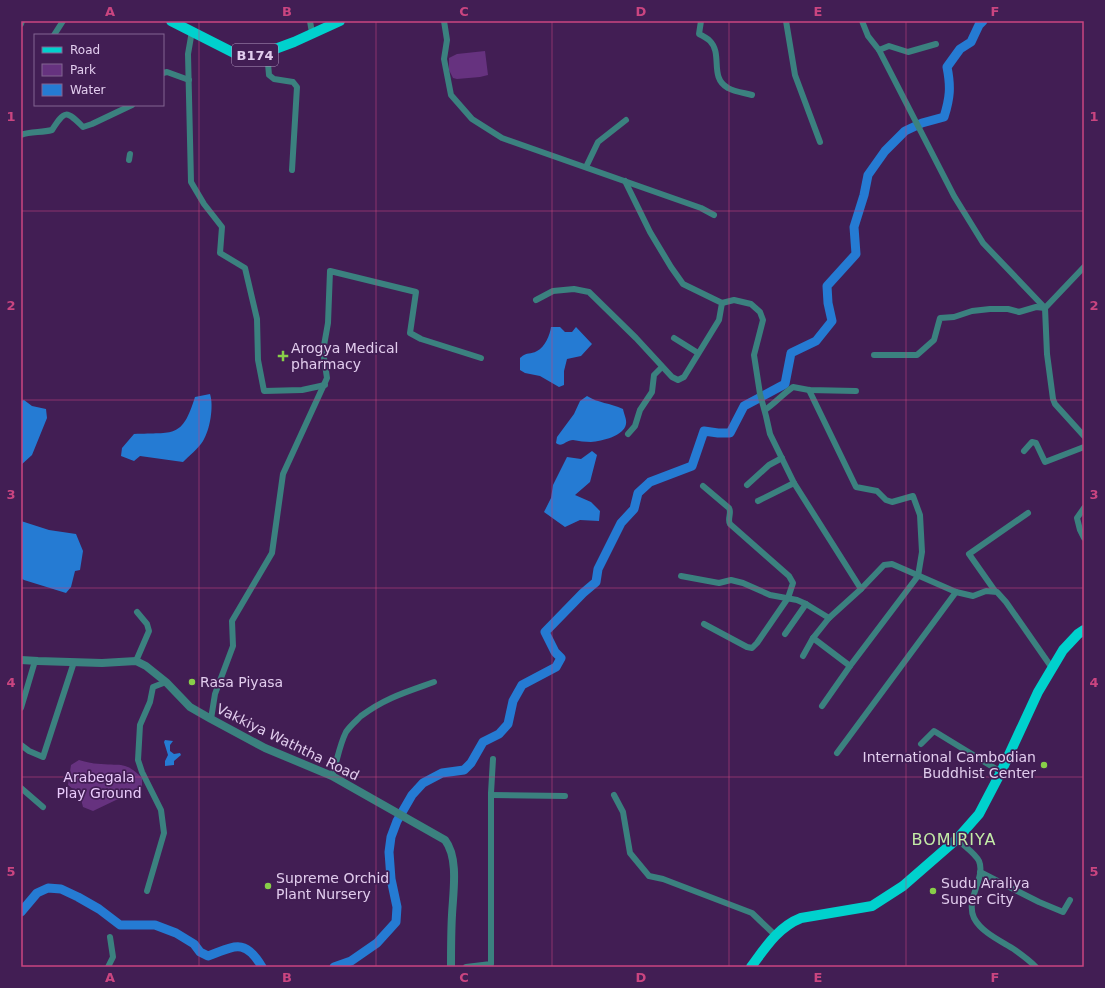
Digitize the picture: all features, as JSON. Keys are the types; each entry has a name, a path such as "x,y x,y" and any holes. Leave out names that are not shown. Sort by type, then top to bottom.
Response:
{"main road":[{"name":"B174","path":"171,21 240,56 259,55 294,42 338,21"},
{"path":"751,967 775,935 794,921 801,918 872,906 903,886 957,840 979,814 1038,692 1052,668 1063,650 1078,634 1084,630"}],"street":[{"path":"55,34 63,21"},
{"path":"310,21 312,33"},
{"path":"444,21 447,40 444,59 451,95 472,119 502,138 701,208 714,215"},
{"path":"701,21 699,34 710,41 716,56 716,73 721,83 729,89 752,95"},
{"path":"786,21 795,75 820,142"},
{"path":"862,21 868,36 879,50 915,118 954,196 983,243 1045,308 1047,354 1055,404 1084,436"},
{"path":"192,31 188,54 191,182 204,204 222,227 220,252 245,268 257,319 258,360 264,391 302,390 324,385"},
{"path":"879,50 889,46 908,52 936,44"},
{"path":"267,52 268,75 274,79 293,82 297,87 292,170"},
{"path":"164,73 167,72 189,80"},
{"path":"21,134 52,130 61,116 65,114 72,115 83,127 130,106"},
{"path":"586,167 598,142 626,120"},
{"path":"625,181 650,232 683,284 722,303 734,300 752,304 760,312 763,320 754,355 760,394 770,434 794,483 861,589"},
{"path":"874,355 917,355 934,340 940,318 972,311 990,309 1008,309 1019,312 1036,308 1045,308 1084,267"},
{"path":"211,719 216,694 233,646 232,621 272,553 283,474 327,378 323,351 328,323 330,271 416,292 410,333 421,339 481,358"},
{"path":"536,300 552,291 574,289 589,292 636,338 674,379 678,380 684,377 718,320 722,303"},
{"path":"674,338 698,353"},
{"path":"628,434 635,426 640,410 652,392 654,375 662,367"},
{"path":"764,407 776,403 784,394 793,388 809,390 856,391"},
{"path":"809,390 856,487 877,491 886,500 892,502 913,496 920,515 922,552 918,576 850,666 822,706"},
{"path":"1024,451 1032,442 1036,443 1045,462 1084,447"},
{"path":"747,485 769,465 782,458"},
{"path":"758,501 794,483"},
{"path":"703,486 729,508 728,521 730,524 792,579 793,583 788,598 752,648 747,647 704,624"},
{"path":"1084,508 1077,518 1084,538"},
{"path":"1028,513 969,554 995,591 1006,602 1052,668"},
{"path":"803,656 813,638 829,618 861,589 884,565 892,564 956,592 973,596 986,591 995,591"},
{"path":"681,576 719,583 731,580 743,583 770,594 797,600 829,618"},
{"path":"837,753 956,592"},
{"path":"785,634 806,604"},
{"path":"21,660 102,663 136,661 149,631 148,624 136,612"},
{"path":"813,638 850,666"},
{"path":"21,708 35,661"},
{"name":"Vakkiya Waththa Road","path":"136,661 146,666 166,682 190,707 265,748 332,776 445,840 450,846 452,854 454,892 451,967"},
{"path":"21,745 29,751 43,757 74,662"},
{"path":"147,891 164,833 161,810 142,772 138,760 138,741 140,725 150,702 153,687 166,682"},
{"path":"332,776 336,765 338,751 347,731 355,722 388,698 434,682"},
{"path":"920,744 934,731 1000,772"},
{"path":"466,967 490,964 491,795 493,759"},
{"path":"21,788 43,807"},
{"path":"491,795 565,796"},
{"path":"614,795 623,812 630,853 649,876 663,879 752,913 775,935"},
{"path":"957,840 977,859 980,866 980,872 971,904 974,919 986,931 1016,950 1036,967"},
{"path":"980,872 1039,902 1063,912 1070,900"},
{"path":"108,967 113,957 110,938"}],"green space":[{"path":"485,51 488,75 457,79 453,78 449,70 449,58 457,54"},
{"name":"Arabegala Play Ground","path":"79,760 96,764 123,765 131,769 142,778 142,792 116,800 93,811 83,807 80,795 68,785 71,765"}],"water":[{"path":"551,327 560,327 565,332 572,332 576,327 592,344 581,356 567,359 564,371 564,385 559,387 540,376 525,373 520,370 520,358 537,351 545,344 550,334"},
{"path":"210,394 212,405 209,424 205,436 199,447 183,462 140,456 134,461 121,456 122,448 134,434 167,432 181,427 186,420 195,397"},
{"path":"587,396 623,409 626,421 624,428 617,435 601,440 584,442 571,440 560,445 556,443 557,437 574,414 580,401"},
{"path":"24,400 32,406 46,409 47,418 32,455 21,465 21,401"},
{"path":"592,451 597,455 590,482 575,495 591,502 600,511 599,521 580,520 565,527 544,512 551,498 553,485 567,457 581,459"},
{"path":"21,521 49,530 76,534 83,551 80,570 75,571 71,587 66,593 21,578"},
{"path":"165,740 173,741 170,745 170,751 174,754 180,753 181,755 174,761 174,765 165,766 165,761 168,755 164,742"}],"waterway":[{"path":"334,967 351,961 377,943 396,922 397,907 391,879 389,852 391,837 397,821 412,795 423,783 442,773 464,770 471,763 483,742 499,734 508,724 513,701 522,685 556,667 561,658 555,652 545,632 583,593 596,582 598,569 621,523 634,509 638,493 650,482 692,466 704,431 730,433 744,406 785,384 791,353 816,341 832,321 828,303 827,286 856,254 854,227 864,195 868,175 885,151 905,131 922,123 944,117 948,104 949,92 947,67 960,49 971,42 979,25 983,21"},
{"path":"21,912 37,893 48,888 61,889 99,909 120,925 155,925 176,933 194,944 200,952 208,956 232,947 245,948 256,958 262,967"}],"place":[{"name":"Arogya Medical pharmacy","path":"283,356"},
{"name":"Rasa Piyasa","path":"192,682"},
{"name":"International Cambodian Buddhist Center","path":"1044,765"},
{"name":"Supreme Orchid Plant Nursery","path":"268,886"},
{"name":"Sudu Araliya Super City","path":"933,891"}],"district":[{"name":"BOMIRIYA","path":"954,839"}]}
